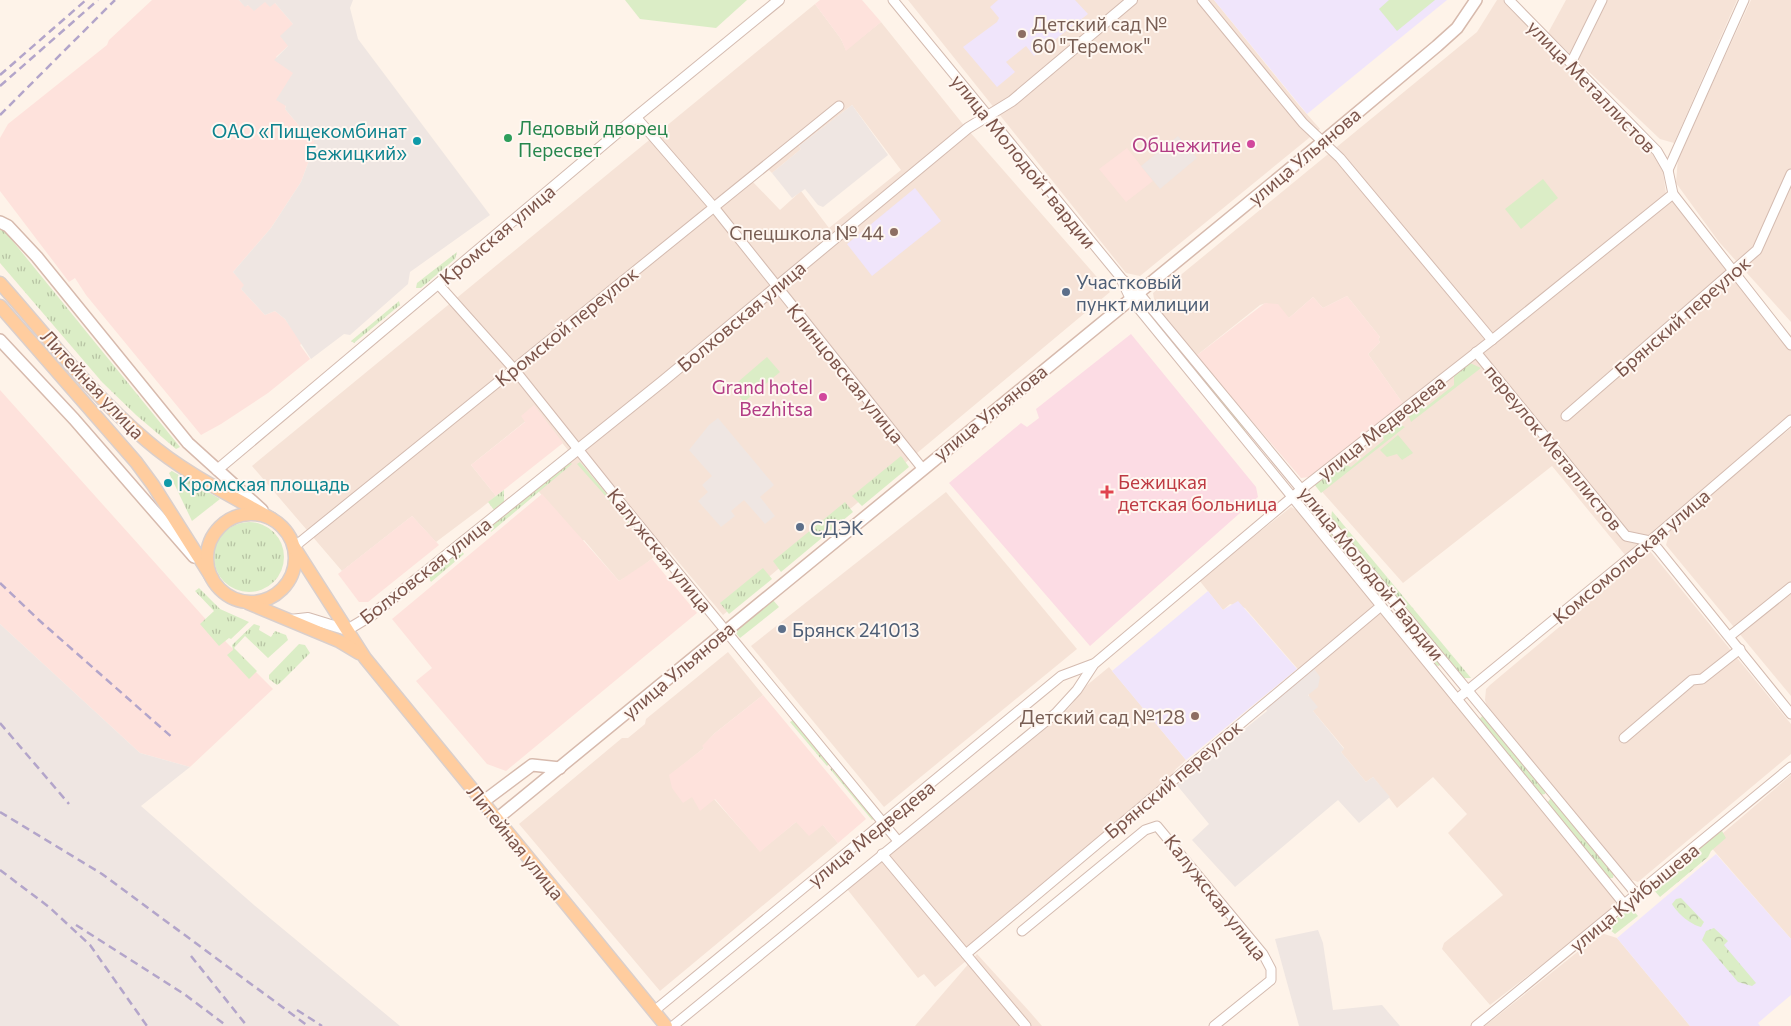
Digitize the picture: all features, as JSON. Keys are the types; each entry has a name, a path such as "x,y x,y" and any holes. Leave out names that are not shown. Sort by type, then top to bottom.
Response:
{"main road":[{"name":"улица Ульянова","path":"498,818 1437,46 1456,28 1476,0"},
{"path":"0,222 8,226 37,257 177,431 217,470 286,531 294,547 294,566 286,584 272,596 263,600 244,601 222,591 74,419 0,340"},
{"name":"Литейная улица","path":"0,283 106,404 148,442 177,463 272,519"},
{"name":"Литейная улица","path":"0,306 136,462 153,485 212,578"},
{"path":"212,578 207,557 214,535 221,526 240,516 262,515 272,519"},
{"name":"Литейная улица","path":"294,547 365,658 498,818 666,1026"},
{"name":"Литейная улица","path":"244,601 339,641 365,658"},
{"path":"484,801 532,765 560,768"}],"street":[{"name":"Кромская улица","path":"217,470 636,117 779,0"},
{"name":"улица Молодой Гвардии","path":"893,0 1122,280 1292,497 1625,905"},
{"name":"Болховская улица","path":"347,630 372,615 968,128 988,117 1026,90 1132,0"},
{"name":"переулок Металлистов","path":"1202,0 1303,123 1340,158 1492,340"},
{"name":"улица Металлистов","path":"1509,0 1651,144 1668,170 1673,194 1791,345"},
{"path":"1571,63 1602,0"},
{"path":"1668,170 1744,0"},
{"name":"Кромской переулок","path":"294,547 713,206 780,155 839,106"},
{"name":"Клинцовская улица","path":"636,117 713,206 922,468"},
{"name":"Брянский переулок","path":"1566,416 1757,250 1791,174"},
{"name":"улица Медведева","path":"673,1026 898,840 1056,714 1077,690 1094,664 1302,488 1492,340 1673,194"},
{"name":"Калужская улица","path":"438,284 514,369 898,840"},
{"name":"улица Молодой Гвардии","path":"1134,295 1302,488 1637,895"},
{"name":"переулок Металлистов","path":"1476,352 1626,536 1650,540"},
{"name":"Комсомольская улица","path":"1457,699 1650,540 1791,420"},
{"path":"1650,540 1730,636 1791,714"},
{"path":"1730,636 1791,587"},
{"name":"Брянский переулок","path":"966,954 1382,606"},
{"path":"289,620 308,618 347,630"},
{"path":"1624,738 1692,680 1702,678 1740,649"},
{"name":"улица Медведева","path":"654,1011 1061,676 1094,664"},
{"name":"улица Куйбышева","path":"1476,1026 1791,767"},
{"name":"Калужская улица","path":"1022,931 1145,830 1157,826 1263,954 1271,969 1271,980 1214,1026"},
{"path":"882,854 1026,1026"}],"shaded area":[{"path":"152,0 239,0 245,6 265,1 275,3 293,24 288,46 276,57 294,72 285,109 312,141 315,140 301,182 271,228 233,272 245,285 241,289 265,315 275,311 285,319 302,343 300,345 310,359 268,393 201,435 86,295 75,278 69,282 0,191 0,138 8,124 107,45 109,40"},
{"name":"ОАО «Пищекомбинат Бежицкий»","path":"239,0 353,0 350,8 358,39 490,215 410,272 408,284 350,335 344,334 311,359 285,319 275,311 265,315 241,289 244,285 233,272 271,228 301,182 314,147 314,140 312,141 285,109 286,106 276,100 293,73 274,60 288,46 280,36 293,24 275,3 270,7 265,2 254,11 248,5 245,7"},
{"path":"820,0 862,0 881,22 846,51 841,39 815,4"},
{"path":"908,0 1214,0 1320,129 1140,276 1126,273"},
{"name":"Детский сад № 60 \"Теремок\"","path":"998,0 1075,0 1088,14 1034,56 1026,46 1006,62 1015,72 997,87 963,47 997,22 999,18 990,7"},
{"path":"1214,0 1447,0 1307,114"},
{"path":"1497,0 1503,0 1561,60 1606,99 1650,150 1663,172 1666,194 1791,351 1791,418 1626,556 1552,466 1403,583 1309,477 1404,405 1368,354 1380,342 1378,339 1380,337 1347,296 1323,308 1313,297 1289,318 1266,303 1260,305 1196,356 1155,305 1153,293 1166,282 1177,278 1477,32"},
{"path":"1566,0 1737,0 1674,143 1660,139 1548,33"},
{"path":"1751,0 1791,0 1791,322 1719,242 1676,183 1678,158"},
{"path":"815,4 841,39 846,50 881,22 962,123 1110,292 723,615 666,547 637,571 619,581 584,540 579,539 534,486 572,455 537,412 471,465 496,496 436,542 412,516 342,571 252,466","holes":["852,105 901,170 829,228 801,191 780,210 752,181 769,170 772,173 801,149 799,146"]},
{"path":"852,105 888,155 823,207 818,205 805,189 792,198 772,173 801,149 799,146"},
{"path":"1178,136 1197,158 1160,189 1141,166"},
{"path":"1127,148 1153,181 1126,202 1099,169"},
{"name":"Спецшкола № 44","path":"915,188 941,221 872,276 847,244"},
{"path":"1347,296 1380,337 1378,339 1380,342 1368,354 1404,405 1309,477 1301,478 1196,356 1265,303 1278,304 1289,318 1313,297 1323,308"},
{"name":"Бежицкая детская больница","path":"1131,334 1256,487 1258,497 1090,646 949,483 1021,423 1027,427 1039,418 1036,409"},
{"path":"0,390 227,643 273,689 190,767 140,753 0,624"},
{"path":"534,405 563,443 496,496 471,465 525,422 521,416"},
{"path":"718,418 774,485 760,497 775,516 765,524 744,500 731,511 735,516 721,527 698,501 708,492 702,485 712,476 689,450 709,425"},
{"path":"1791,428 1791,696 1666,545 1671,528"},
{"path":"946,492 1077,649 884,807 751,646"},
{"path":"542,494 619,581 652,559 697,613 506,771 487,764 416,681 432,668 392,619"},
{"path":"1291,507 1300,512 1615,898 1616,908 1490,1005 1442,949 1444,943 1503,895 1448,833 1467,814 1433,777 1397,808 1373,777 1366,782 1341,752 1344,748 1313,711 1303,675 1245,608 1230,604 1223,610 1199,580"},
{"path":"412,516 439,545 368,602 359,602 338,574"},
{"path":"1650,551 1791,724 1791,754 1638,882 1624,877 1488,711 1485,700 1486,689 1490,685"},
{"name":"Детский сад №128","path":"1208,591 1223,610 1238,601 1297,669 1186,760 1112,671"},
{"path":"0,624 140,753 190,767 141,806 254,905 400,1026 0,1026"},
{"path":"728,652 763,695 715,733 703,746 704,748 670,775 692,797 714,799 760,851 796,822 823,825 838,843 660,991 519,824 622,738 628,738 645,724 646,719"},
{"path":"1109,667 1186,760 1167,781 1025,898 1023,913 935,987 924,974 918,978 847,889 1069,708 1086,686"},
{"path":"1313,667 1320,677 1318,687 1308,695 1318,707 1313,711 1344,749 1341,752 1366,782 1373,777 1390,797 1359,823 1338,800 1235,887 1192,840 1209,824 1176,784 1267,711 1264,705"},
{"path":"763,695 866,819 838,843 823,825 809,836 796,822 760,852 715,799 700,811 692,797 683,803 672,788 669,775 704,748 702,746 715,733"},
{"path":"1791,775 1791,939 1709,845"},
{"path":"1716,854 1791,939 1791,995 1758,1023 1760,1026 1690,1026 1617,938"},
{"path":"1318,930 1323,943 1333,1010 1382,1005 1400,1026 1299,1026 1275,939"},
{"path":"1601,933 1617,938 1690,1026 1485,1026"},
{"path":"977,954 1029,1011 1042,1026 915,1026"}],"green space":[{"path":"625,0 747,0 716,28 640,19"},
{"path":"1389,0 1435,0 1397,31 1379,9"},
{"path":"1543,179 1558,198 1521,229 1505,209"},
{"path":"0,227 180,447 176,449 136,415 102,382 0,263"},
{"path":"457,252 455,259 421,288 416,288 417,283"},
{"path":"399,301 400,305 354,343 351,341"},
{"path":"767,357 780,372 744,402 732,387"},
{"path":"1470,363 1481,368 1411,422 1408,414 1410,408 1418,404 1426,407 1454,385 1454,375"},
{"path":"1200,369 1246,429 1244,431 1197,376 1196,372"},
{"path":"1391,423 1397,423 1405,427 1321,493 1314,484 1341,463 1351,467 1384,440 1382,432"},
{"path":"1398,435 1413,453 1402,460 1397,454 1387,457 1380,450"},
{"path":"901,456 909,467 862,506 852,496"},
{"path":"569,461 572,464 491,532 489,526"},
{"path":"580,462 619,508 618,510 577,464"},
{"path":"172,471 220,499 192,521 169,473"},
{"path":"504,490 504,502 494,510 488,502"},
{"path":"845,502 853,512 781,572 773,561"},
{"path":"1332,511 1471,678 1460,676 1331,519"},
{"path":"622,516 625,516 667,565 667,568"},
{"path":"1323,520 1385,596 1384,599 1380,598 1320,526 1319,523"},
{"path":"256,522 269,528 278,537 282,543 284,557 282,571 274,582 263,590 242,592 235,590 224,582 216,571 214,550 216,543 224,532 235,524"},
{"path":"460,549 464,554 431,582 428,574"},
{"path":"763,568 772,579 729,614 720,603"},
{"path":"199,588 220,609 249,622 231,639 229,638 219,646 200,624 214,611 195,591"},
{"path":"773,600 779,607 740,638 735,632"},
{"path":"1398,612 1442,661 1439,666 1435,665 1394,616"},
{"path":"254,624 260,626 259,630 271,637 275,631 286,635 288,640 268,658 245,636 234,648 257,671 249,679 227,655 233,650 232,645"},
{"path":"299,644 305,645 310,653 277,685 269,679 269,675"},
{"path":"1483,715 1546,790 1545,794 1540,795 1479,720"},
{"path":"795,719 829,764 827,766 790,722"},
{"path":"834,767 876,817 872,820 830,769"},
{"path":"1551,798 1614,873 1613,878 1608,878 1547,803"},
{"path":"1722,831 1726,838 1711,851 1708,857 1660,897 1652,888"},
{"path":"1681,898 1704,922 1701,927 1689,921 1674,907 1672,904 1676,899"},
{"path":"1630,907 1638,916 1615,934 1610,930 1609,925"},
{"path":"1714,928 1728,941 1724,945 1756,983 1752,986 1738,982 1702,940 1706,931"}],"railway":[{"path":"0,75 86,0"},
{"path":"0,86 98,0"},
{"path":"0,115 115,0"},
{"path":"0,583 40,621 174,739"},
{"path":"0,723 69,804"},
{"path":"0,812 102,874 308,1026"},
{"path":"0,870 49,907 90,945 147,1026"},
{"path":"76,925 184,994 227,1026"},
{"path":"191,956 247,1026"},
{"path":"297,1010 322,1026"}],"place":[{"name":"Детский сад № 60 \"Теремок\"","path":"1022,34"},
{"name":"Ледовый дворец Пересвет","path":"508,138"},
{"name":"ОАО «Пищекомбинат Бежицкий»","path":"417,141"},
{"name":"Общежитие","path":"1251,144"},
{"name":"Спецшкола № 44","path":"894,232"},
{"name":"Участковый пункт милиции","path":"1066,292"},
{"name":"Grand hotel Bezhitsa","path":"823,397"},
{"name":"Кромская площадь","path":"168,483"},
{"name":"Бежицкая детская больница","path":"1107,492"},
{"name":"СДЭК","path":"800,527"},
{"name":"Брянск 241013","path":"782,629"},
{"name":"Детский сад №128","path":"1195,716"}]}
